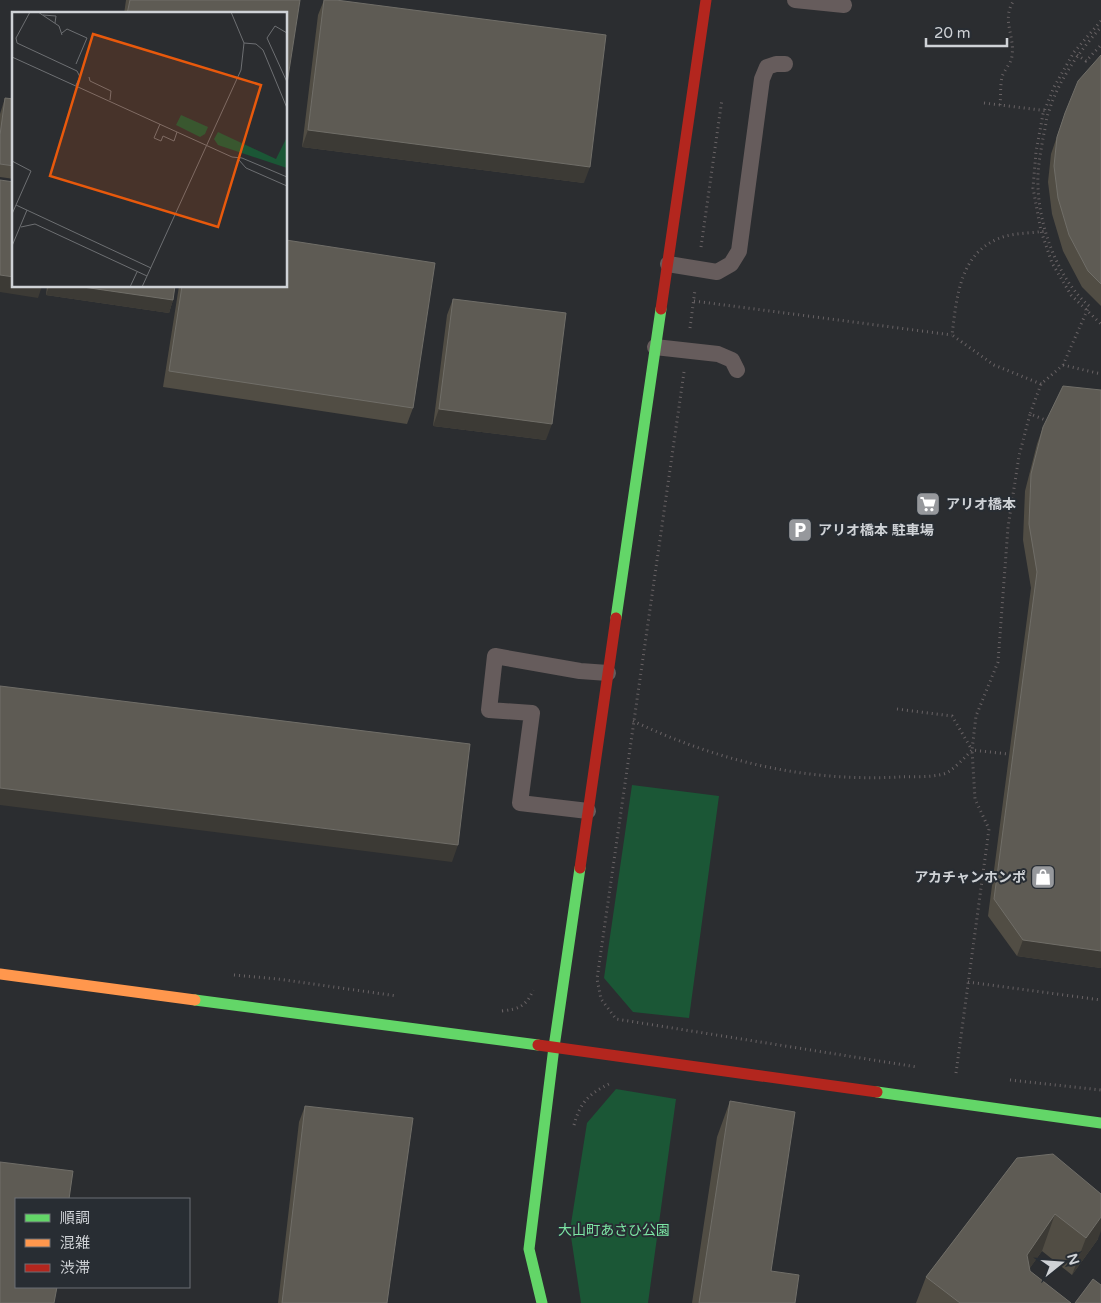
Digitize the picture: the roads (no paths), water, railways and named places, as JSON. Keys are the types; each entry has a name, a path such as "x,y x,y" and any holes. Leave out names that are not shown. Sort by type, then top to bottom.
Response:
{"street":[{"path":"525,1276 554,1047 706,0"},
{"path":"0,974 554,1047 1101,1123"},
{"path":"529,1249 542,1303"}],"lane":[{"path":"795,0 844,5"},
{"path":"668,264 717,272 731,264 739,251 762,79 767,67 785,64"},
{"path":"655,347 718,354 732,360 737,370"},
{"path":"588,811 520,803 532,713 489,710 495,656 580,671 608,673"}],"place":[{"name":"アリオ橋本","path":"928,504"},
{"name":"アリオ橋本 駐車場","path":"800,530"},
{"name":"アカチャンホンポ","path":"1043,877"}],"park label":[{"name":"大山町あさひ公園","path":"614,1230"}]}
